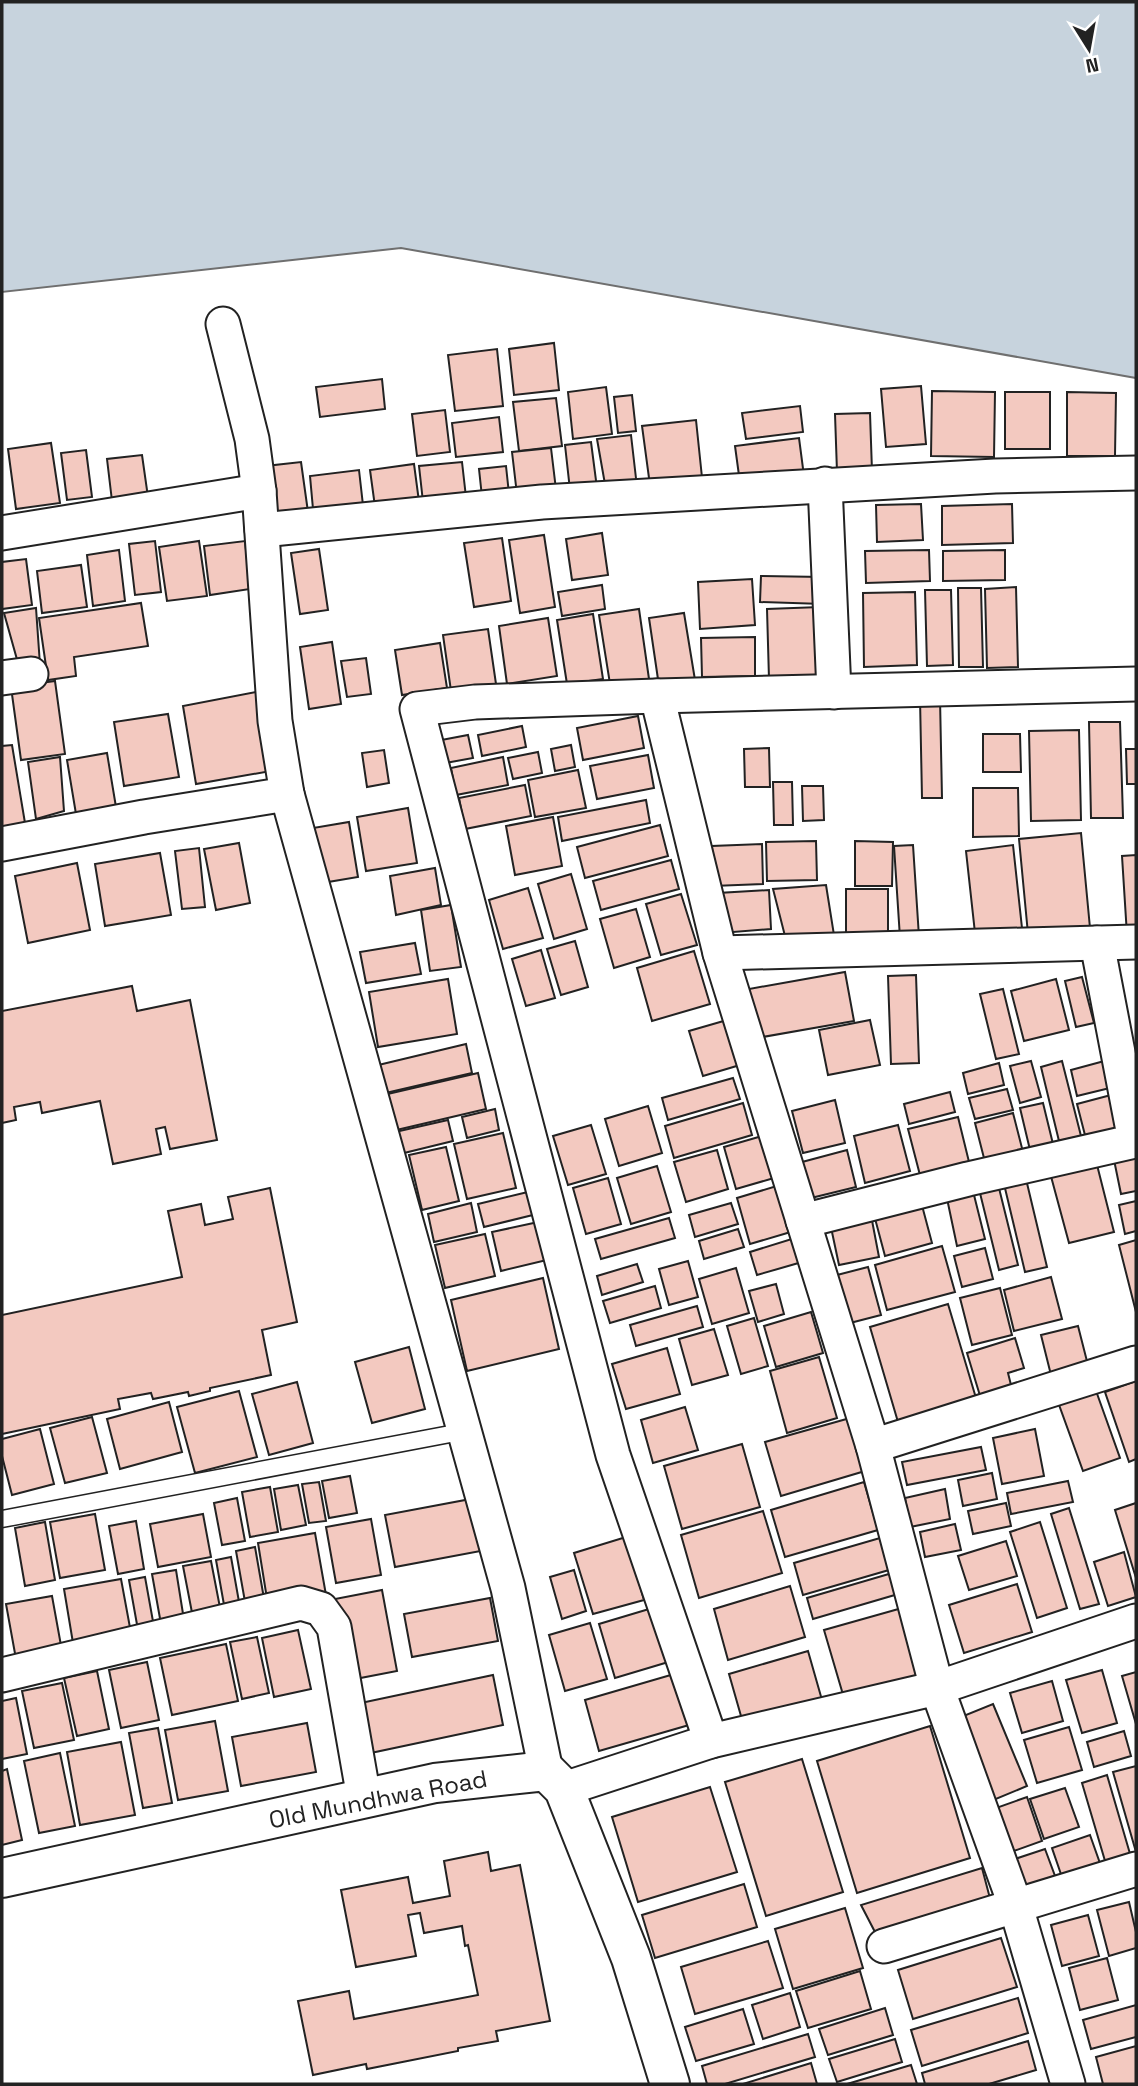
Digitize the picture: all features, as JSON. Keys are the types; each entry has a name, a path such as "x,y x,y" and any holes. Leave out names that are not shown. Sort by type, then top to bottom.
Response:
{"street":[{"path":"223,324 252,439 259,491 275,721 287,794 466,1430 555,1780 631,1958 670,2084"},
{"path":"262,530 542,502 825,484 1136,473"},
{"path":"825,484 834,692"},
{"path":"2,533 259,491"},
{"path":"711,1741 613,1455 417,709 475,702 1136,684"},
{"path":"657,696 720,953 873,1446 937,1688 1016,1907 1068,2084"},
{"path":"2,844 287,794"},
{"path":"720,953 1136,942"},
{"path":"803,1221 968,1179 1135,1141 1097,943"},
{"path":"873,1446 1136,1363"},
{"path":"2,1675 301,1603 321,1609 334,1627 364,1798"},
{"path":"555,1780 937,1688 1136,1621"},
{"name":"Old Mundhwa Road","path":"2,1878 435,1783 555,1780"},
{"path":"884,1946 1136,1869"}],"lane":[{"path":"2,1518 466,1430"}],"shaded area":[{"path":"2,2 1136,2 1136,378 401,248 2,292"}],"building":[{"path":"554,343 559,390 514,395 509,349"},
{"path":"497,349 503,406 455,411 448,355"},
{"path":"382,379 385,409 320,417 316,387"},
{"path":"921,386 926,444 886,447 881,389"},
{"path":"606,387 612,434 573,439 568,392"},
{"path":"932,391 995,392 994,457 931,456"},
{"path":"1005,392 1050,392 1050,449 1005,449"},
{"path":"1067,392 1116,393 1115,456 1067,456"},
{"path":"632,395 636,431 618,433 614,397"},
{"path":"556,398 562,446 519,451 513,402"},
{"path":"800,406 803,432 746,439 742,413"},
{"path":"445,410 450,452 417,456 412,414"},
{"path":"870,413 872,471 837,472 835,414"},
{"path":"499,417 503,452 456,457 452,423"},
{"path":"696,420 703,487 651,493 642,426"},
{"path":"631,435 637,487 606,490 597,439"},
{"path":"799,438 804,476 740,483 735,446"},
{"path":"591,442 597,488 570,490 565,445"},
{"path":"51,443 60,503 16,509 8,449"},
{"path":"551,448 557,498 518,503 512,452"},
{"path":"86,450 92,497 67,500 61,453"},
{"path":"142,455 148,497 112,501 107,459"},
{"path":"301,462 308,512 274,517 266,466"},
{"path":"462,462 467,506 424,511 419,466"},
{"path":"414,464 420,509 376,514 370,470"},
{"path":"506,466 509,494 482,497 479,469"},
{"path":"359,470 364,514 314,520 310,476"},
{"path":"921,504 923,540 877,542 876,505"},
{"path":"1012,504 1013,543 942,545 942,506"},
{"path":"602,533 608,575 572,580 566,539"},
{"path":"544,535 555,607 520,613 509,540"},
{"path":"502,538 511,601 474,607 464,543"},
{"path":"155,541 161,592 135,595 129,544"},
{"path":"199,541 207,596 167,601 159,547"},
{"path":"245,541 250,589 210,595 204,546"},
{"path":"319,549 328,610 300,614 291,553"},
{"path":"119,550 125,601 93,606 87,555"},
{"path":"929,550 930,581 866,583 865,551"},
{"path":"1005,550 1005,580 943,581 943,551"},
{"path":"26,559 32,605 2,609 2,562"},
{"path":"81,565 87,607 42,613 37,571"},
{"path":"761,576 823,577 823,604 760,602"},
{"path":"752,579 755,625 700,629 698,582"},
{"path":"602,585 605,609 562,616 558,592"},
{"path":"1016,587 1018,667 987,668 985,589"},
{"path":"958,588 981,588 983,667 959,667"},
{"path":"925,590 951,590 953,665 927,666"},
{"path":"915,592 917,665 864,667 863,593"},
{"path":"141,603 148,646 74,657 76,676 48,680 39,618"},
{"path":"820,607 822,677 769,679 767,609"},
{"path":"36,608 40,665 18,663 4,613"},
{"path":"639,609 649,679 610,684 599,615"},
{"path":"684,613 695,680 659,686 649,618"},
{"path":"593,614 603,679 567,684 557,620"},
{"path":"548,618 557,676 507,684 499,626"},
{"path":"488,629 496,684 451,691 443,635"},
{"path":"755,637 755,676 702,677 701,638"},
{"path":"332,642 341,704 309,709 300,647"},
{"path":"440,643 447,688 402,695 395,650"},
{"path":"366,658 371,694 347,697 341,661"},
{"path":"55,681 65,754 21,760 11,687"},
{"path":"256,692 271,771 196,784 183,706"},
{"path":"920,698 940,698 942,798 922,798"},
{"path":"168,714 179,777 124,786 114,722"},
{"path":"638,716 644,748 583,760 577,728"},
{"path":"1089,722 1120,722 1123,818 1091,818"},
{"path":"522,726 526,747 482,756 478,735"},
{"path":"1079,730 1081,820 1031,821 1029,731"},
{"path":"983,734 1020,734 1021,772 983,772"},
{"path":"468,735 473,758 440,764 436,741"},
{"path":"12,745 25,823 2,827 2,746"},
{"path":"571,745 575,767 555,771 551,749"},
{"path":"769,748 770,787 745,787 744,749"},
{"path":"1126,749 1136,749 1136,784 1127,784"},
{"path":"384,750 389,783 367,787 362,753"},
{"path":"538,752 542,773 513,779 508,758"},
{"path":"107,753 117,813 77,820 67,760"},
{"path":"648,755 654,788 597,799 590,766"},
{"path":"60,757 64,811 36,819 28,762"},
{"path":"503,757 508,785 456,795 451,768"},
{"path":"578,770 586,808 535,817 528,780"},
{"path":"773,782 792,782 793,825 774,825"},
{"path":"525,785 531,816 465,829 459,798"},
{"path":"802,786 823,786 824,820 803,821"},
{"path":"973,788 1018,788 1019,836 973,837"},
{"path":"646,800 650,823 562,841 558,817"},
{"path":"408,808 417,863 366,871 357,817"},
{"path":"553,817 562,866 515,875 506,826"},
{"path":"349,822 358,877 322,883 313,828"},
{"path":"660,825 668,856 585,878 577,847"},
{"path":"1081,833 1090,928 1028,934 1019,839"},
{"path":"816,841 817,880 767,881 766,842"},
{"path":"855,841 893,842 892,886 855,886"},
{"path":"239,843 250,903 216,910 204,849"},
{"path":"762,844 763,884 713,886 712,846"},
{"path":"913,845 919,937 900,938 894,846"},
{"path":"1013,845 1022,928 975,933 966,851"},
{"path":"199,848 205,907 182,909 175,851"},
{"path":"160,853 171,915 105,926 95,864"},
{"path":"1136,855 1136,935 1127,935 1122,856"},
{"path":"671,860 679,889 601,910 593,881"},
{"path":"77,863 90,930 28,943 15,876"},
{"path":"435,868 441,905 396,915 390,876"},
{"path":"571,874 587,929 554,939 538,884"},
{"path":"826,885 834,935 786,940 773,889"},
{"path":"528,888 543,938 503,949 489,900"},
{"path":"846,889 888,889 888,934 846,934"},
{"path":"769,890 771,929 721,933 718,893"},
{"path":"681,894 697,945 661,955 646,904"},
{"path":"451,905 461,967 430,971 421,910"},
{"path":"636,909 650,957 614,968 600,919"},
{"path":"575,941 588,987 561,995 547,949"},
{"path":"415,943 421,974 366,983 360,952"},
{"path":"541,950 555,998 526,1006 512,959"},
{"path":"694,951 710,1004 652,1021 637,968"},
{"path":"845,972 854,1021 757,1038 749,989"},
{"path":"916,975 919,1063 891,1064 888,976"},
{"path":"1082,977 1094,1023 1076,1027 1065,981"},
{"path":"448,979 457,1034 378,1047 369,992"},
{"path":"1056,979 1069,1030 1024,1041 1011,991"},
{"path":"132,986 137,1011 190,1000 217,1140 170,1149 165,1127 156,1129 161,1154 113,1164 100,1101 42,1113 40,1102 14,1107 16,1120 2,1123 2,1011"},
{"path":"1003,989 1019,1054 996,1059 980,994"},
{"path":"727,1020 740,1065 703,1076 689,1031"},
{"path":"870,1020 880,1065 828,1075 819,1030"},
{"path":"466,1044 472,1073 377,1095 370,1067"},
{"path":"1108,1060 1114,1087 1077,1096 1071,1070"},
{"path":"1031,1061 1041,1097 1020,1103 1010,1066"},
{"path":"1062,1061 1081,1136 1059,1141 1041,1067"},
{"path":"999,1063 1004,1085 968,1094 963,1073"},
{"path":"478,1073 486,1109 388,1132 379,1096"},
{"path":"733,1078 740,1099 668,1120 662,1098"},
{"path":"1007,1089 1013,1110 975,1119 969,1098"},
{"path":"950,1092 955,1112 909,1124 904,1104"},
{"path":"1111,1095 1120,1131 1086,1139 1077,1104"},
{"path":"835,1100 845,1143 803,1153 792,1111"},
{"path":"743,1103 752,1135 674,1158 665,1126"},
{"path":"1043,1103 1053,1144 1030,1150 1020,1108"},
{"path":"648,1106 662,1153 619,1166 605,1119"},
{"path":"495,1109 499,1130 467,1138 462,1117"},
{"path":"1013,1113 1023,1152 985,1162 975,1123"},
{"path":"958,1117 970,1166 921,1179 908,1129"},
{"path":"448,1120 453,1141 400,1154 395,1132"},
{"path":"591,1125 606,1174 568,1185 553,1136"},
{"path":"898,1125 910,1171 865,1183 854,1136"},
{"path":"503,1133 516,1188 467,1199 454,1144"},
{"path":"762,1136 774,1178 736,1189 724,1147"},
{"path":"446,1147 459,1201 422,1210 409,1155"},
{"path":"717,1150 728,1189 686,1202 674,1162"},
{"path":"847,1150 856,1187 811,1198 802,1162"},
{"path":"1136,1150 1136,1191 1121,1194 1113,1155"},
{"path":"1095,1157 1114,1232 1069,1243 1049,1169"},
{"path":"657,1166 671,1212 631,1224 617,1178"},
{"path":"608,1178 621,1224 586,1234 573,1188"},
{"path":"1026,1179 1047,1267 1025,1272 1004,1184"},
{"path":"997,1180 1018,1265 999,1270 978,1185"},
{"path":"971,1183 985,1239 957,1246 945,1189"},
{"path":"780,1185 794,1231 750,1244 737,1198"},
{"path":"270,1188 297,1322 262,1330 271,1375 210,1388 210,1391 189,1396 188,1392 153,1399 151,1393 118,1399 120,1409 2,1434 2,1315 182,1277 168,1211 201,1204 205,1225 233,1219 228,1197"},
{"path":"532,1191 537,1214 484,1227 478,1204"},
{"path":"920,1198 932,1243 885,1256 873,1211"},
{"path":"1136,1201 1136,1231 1125,1234 1119,1205"},
{"path":"471,1203 477,1232 434,1242 428,1214"},
{"path":"731,1203 738,1224 695,1237 689,1215"},
{"path":"870,1210 879,1257 839,1265 829,1218"},
{"path":"669,1218 675,1238 601,1259 595,1239"},
{"path":"543,1221 551,1259 501,1271 492,1232"},
{"path":"738,1229 744,1247 704,1259 699,1241"},
{"path":"485,1234 495,1276 445,1288 435,1245"},
{"path":"795,1238 802,1262 757,1275 750,1252"},
{"path":"1136,1240 1136,1312 1119,1245"},
{"path":"942,1246 955,1292 887,1310 875,1265"},
{"path":"985,1248 993,1279 962,1287 954,1256"},
{"path":"688,1261 698,1297 669,1305 659,1269"},
{"path":"637,1264 643,1282 602,1295 597,1276"},
{"path":"868,1267 881,1315 850,1323 837,1275"},
{"path":"736,1268 749,1313 712,1324 699,1279"},
{"path":"1051,1277 1062,1319 1014,1331 1004,1290"},
{"path":"543,1278 559,1349 467,1371 451,1300"},
{"path":"776,1284 784,1314 758,1322 749,1291"},
{"path":"655,1286 661,1308 610,1323 603,1301"},
{"path":"1000,1288 1012,1335 972,1345 960,1298"},
{"path":"948,1304 976,1398 898,1422 870,1327"},
{"path":"697,1306 703,1327 636,1346 630,1325"},
{"path":"811,1312 823,1353 776,1367 764,1326"},
{"path":"754,1318 768,1366 741,1374 727,1326"},
{"path":"1078,1326 1090,1373 1053,1383 1041,1335"},
{"path":"714,1329 728,1375 692,1385 679,1339"},
{"path":"1015,1338 1024,1368 1008,1373 1012,1389 981,1399 967,1353"},
{"path":"409,1347 425,1409 372,1423 355,1362"},
{"path":"667,1348 680,1394 626,1409 612,1364"},
{"path":"819,1357 837,1418 787,1433 770,1371"},
{"path":"1136,1381 1136,1459 1129,1462 1105,1392"},
{"path":"297,1382 313,1443 269,1455 252,1394"},
{"path":"1095,1388 1120,1458 1083,1471 1058,1402"},
{"path":"239,1391 257,1457 195,1473 177,1407"},
{"path":"169,1402 182,1452 120,1469 107,1419"},
{"path":"685,1407 698,1450 653,1463 641,1420"},
{"path":"92,1417 107,1473 65,1483 50,1428"},
{"path":"850,1418 865,1471 781,1496 765,1442"},
{"path":"40,1429 54,1484 12,1495 2,1456 2,1439"},
{"path":"1035,1429 1044,1476 1002,1484 993,1438"},
{"path":"742,1444 760,1507 682,1529 664,1466"},
{"path":"981,1447 986,1470 907,1485 902,1462"},
{"path":"992,1473 997,1499 963,1506 958,1480"},
{"path":"350,1476 357,1513 329,1518 322,1481"},
{"path":"1068,1481 1073,1502 1011,1514 1007,1493"},
{"path":"319,1482 326,1521 309,1523 302,1484"},
{"path":"864,1482 878,1530 785,1557 771,1510"},
{"path":"298,1485 306,1525 281,1530 274,1489"},
{"path":"270,1487 278,1532 250,1537 242,1492"},
{"path":"945,1489 950,1519 910,1527 905,1498"},
{"path":"237,1498 245,1541 222,1545 214,1503"},
{"path":"476,1498 486,1550 395,1567 385,1515"},
{"path":"1006,1503 1011,1526 973,1534 968,1511"},
{"path":"1136,1503 1136,1578 1115,1510"},
{"path":"1069,1508 1099,1604 1080,1609 1051,1514"},
{"path":"763,1511 782,1573 699,1598 681,1535"},
{"path":"95,1514 105,1570 60,1578 50,1522"},
{"path":"203,1514 211,1557 158,1567 150,1524"},
{"path":"371,1519 381,1575 336,1583 326,1527"},
{"path":"136,1521 144,1569 118,1574 109,1526"},
{"path":"45,1522 55,1580 25,1586 15,1528"},
{"path":"1040,1522 1067,1608 1037,1618 1010,1532"},
{"path":"955,1524 961,1550 925,1557 920,1532"},
{"path":"315,1533 326,1595 268,1605 258,1543"},
{"path":"626,1537 644,1600 593,1614 574,1553"},
{"path":"880,1538 889,1570 803,1595 794,1563"},
{"path":"1006,1541 1017,1576 969,1590 958,1556"},
{"path":"255,1547 266,1610 247,1613 236,1551"},
{"path":"1124,1552 1136,1597 1108,1606 1094,1562"},
{"path":"231,1557 241,1613 226,1616 216,1560"},
{"path":"211,1561 222,1618 194,1623 183,1566"},
{"path":"176,1570 184,1620 161,1624 152,1574"},
{"path":"574,1570 586,1611 562,1619 550,1577"},
{"path":"899,1571 905,1592 813,1619 807,1598"},
{"path":"145,1577 154,1627 138,1630 129,1580"},
{"path":"121,1579 131,1633 73,1643 64,1589"},
{"path":"1017,1584 1032,1632 964,1653 949,1605"},
{"path":"790,1586 805,1637 728,1660 714,1609"},
{"path":"382,1590 397,1671 350,1680 335,1599"},
{"path":"52,1596 62,1651 16,1659 6,1604"},
{"path":"490,1598 498,1641 412,1657 404,1614"},
{"path":"659,1606 675,1660 615,1678 599,1624"},
{"path":"902,1608 921,1675 844,1698 824,1630"},
{"path":"590,1623 607,1679 565,1691 549,1635"},
{"path":"298,1630 311,1689 274,1697 262,1638"},
{"path":"257,1637 269,1693 242,1699 230,1642"},
{"path":"226,1644 238,1701 172,1715 160,1658"},
{"path":"808,1651 822,1700 743,1723 729,1674"},
{"path":"147,1662 159,1720 121,1728 109,1670"},
{"path":"1102,1670 1117,1723 1082,1733 1066,1680"},
{"path":"97,1671 109,1729 77,1736 64,1678"},
{"path":"681,1672 696,1723 599,1751 585,1700"},
{"path":"1136,1672 1136,1724 1122,1676"},
{"path":"493,1675 503,1725 366,1754 356,1704"},
{"path":"1052,1681 1063,1721 1022,1733 1010,1693"},
{"path":"62,1683 74,1740 34,1748 22,1691"},
{"path":"16,1698 27,1754 2,1759 2,1701"},
{"path":"993,1704 1027,1786 991,1801 956,1719"},
{"path":"215,1721 228,1791 178,1800 165,1730"},
{"path":"307,1723 316,1772 241,1786 232,1737"},
{"path":"930,1726 970,1858 857,1893 817,1761"},
{"path":"1069,1727 1082,1770 1037,1783 1024,1740"},
{"path":"158,1728 172,1803 143,1808 129,1733"},
{"path":"1124,1731 1131,1756 1094,1767 1087,1742"},
{"path":"121,1742 135,1815 80,1825 67,1752"},
{"path":"60,1753 75,1826 39,1833 24,1761"},
{"path":"802,1759 843,1892 766,1916 725,1782"},
{"path":"1136,1766 1136,1852 1113,1772"},
{"path":"7,1769 22,1840 2,1845 2,1771"},
{"path":"1107,1775 1133,1864 1108,1871 1082,1783"},
{"path":"710,1787 737,1872 638,1902 612,1817"},
{"path":"1065,1788 1079,1827 1044,1839 1030,1799"},
{"path":"1027,1797 1042,1841 1011,1852 996,1808"},
{"path":"1090,1835 1102,1869 1064,1883 1052,1848"},
{"path":"1045,1849 1058,1884 1027,1895 1015,1859"},
{"path":"488,1852 491,1871 520,1865 550,2021 496,2031 498,2041 458,2048 458,2051 367,2069 366,2064 313,2075 298,2001 349,1991 354,2019 478,1995 462,1926 424,1933 420,1913 408,1915 416,1956 356,1967 341,1890 408,1877 413,1903 450,1896 444,1861"},
{"path":"982,1868 992,1906 875,1932 861,1905"},
{"path":"744,1884 757,1927 655,1958 642,1915"},
{"path":"1129,1902 1136,1932 1136,1948 1109,1956 1097,1910"},
{"path":"845,1908 863,1968 793,1989 775,1929"},
{"path":"1088,1915 1099,1956 1062,1966 1051,1925"},
{"path":"1001,1938 1017,1987 913,2019 898,1970"},
{"path":"768,1941 783,1988 695,2014 681,1967"},
{"path":"1107,1958 1118,2000 1080,2010 1069,1968"},
{"path":"860,1971 871,2009 808,2028 796,1991"},
{"path":"790,1993 800,2027 763,2039 752,2005"},
{"path":"1018,1998 1028,2033 922,2066 911,2030"},
{"path":"1136,2005 1136,2037 1091,2049 1083,2020"},
{"path":"885,2008 893,2035 828,2055 819,2029"},
{"path":"743,2009 754,2044 696,2061 685,2027"},
{"path":"808,2034 815,2057 725,2084 707,2084 702,2066"},
{"path":"895,2039 902,2062 837,2082 829,2059"},
{"path":"1028,2041 1036,2070 989,2084 925,2084 922,2073"},
{"path":"1136,2046 1136,2084 1103,2084 1096,2057"},
{"path":"811,2063 817,2084 743,2084"},
{"path":"911,2065 917,2084 847,2084"}]}
